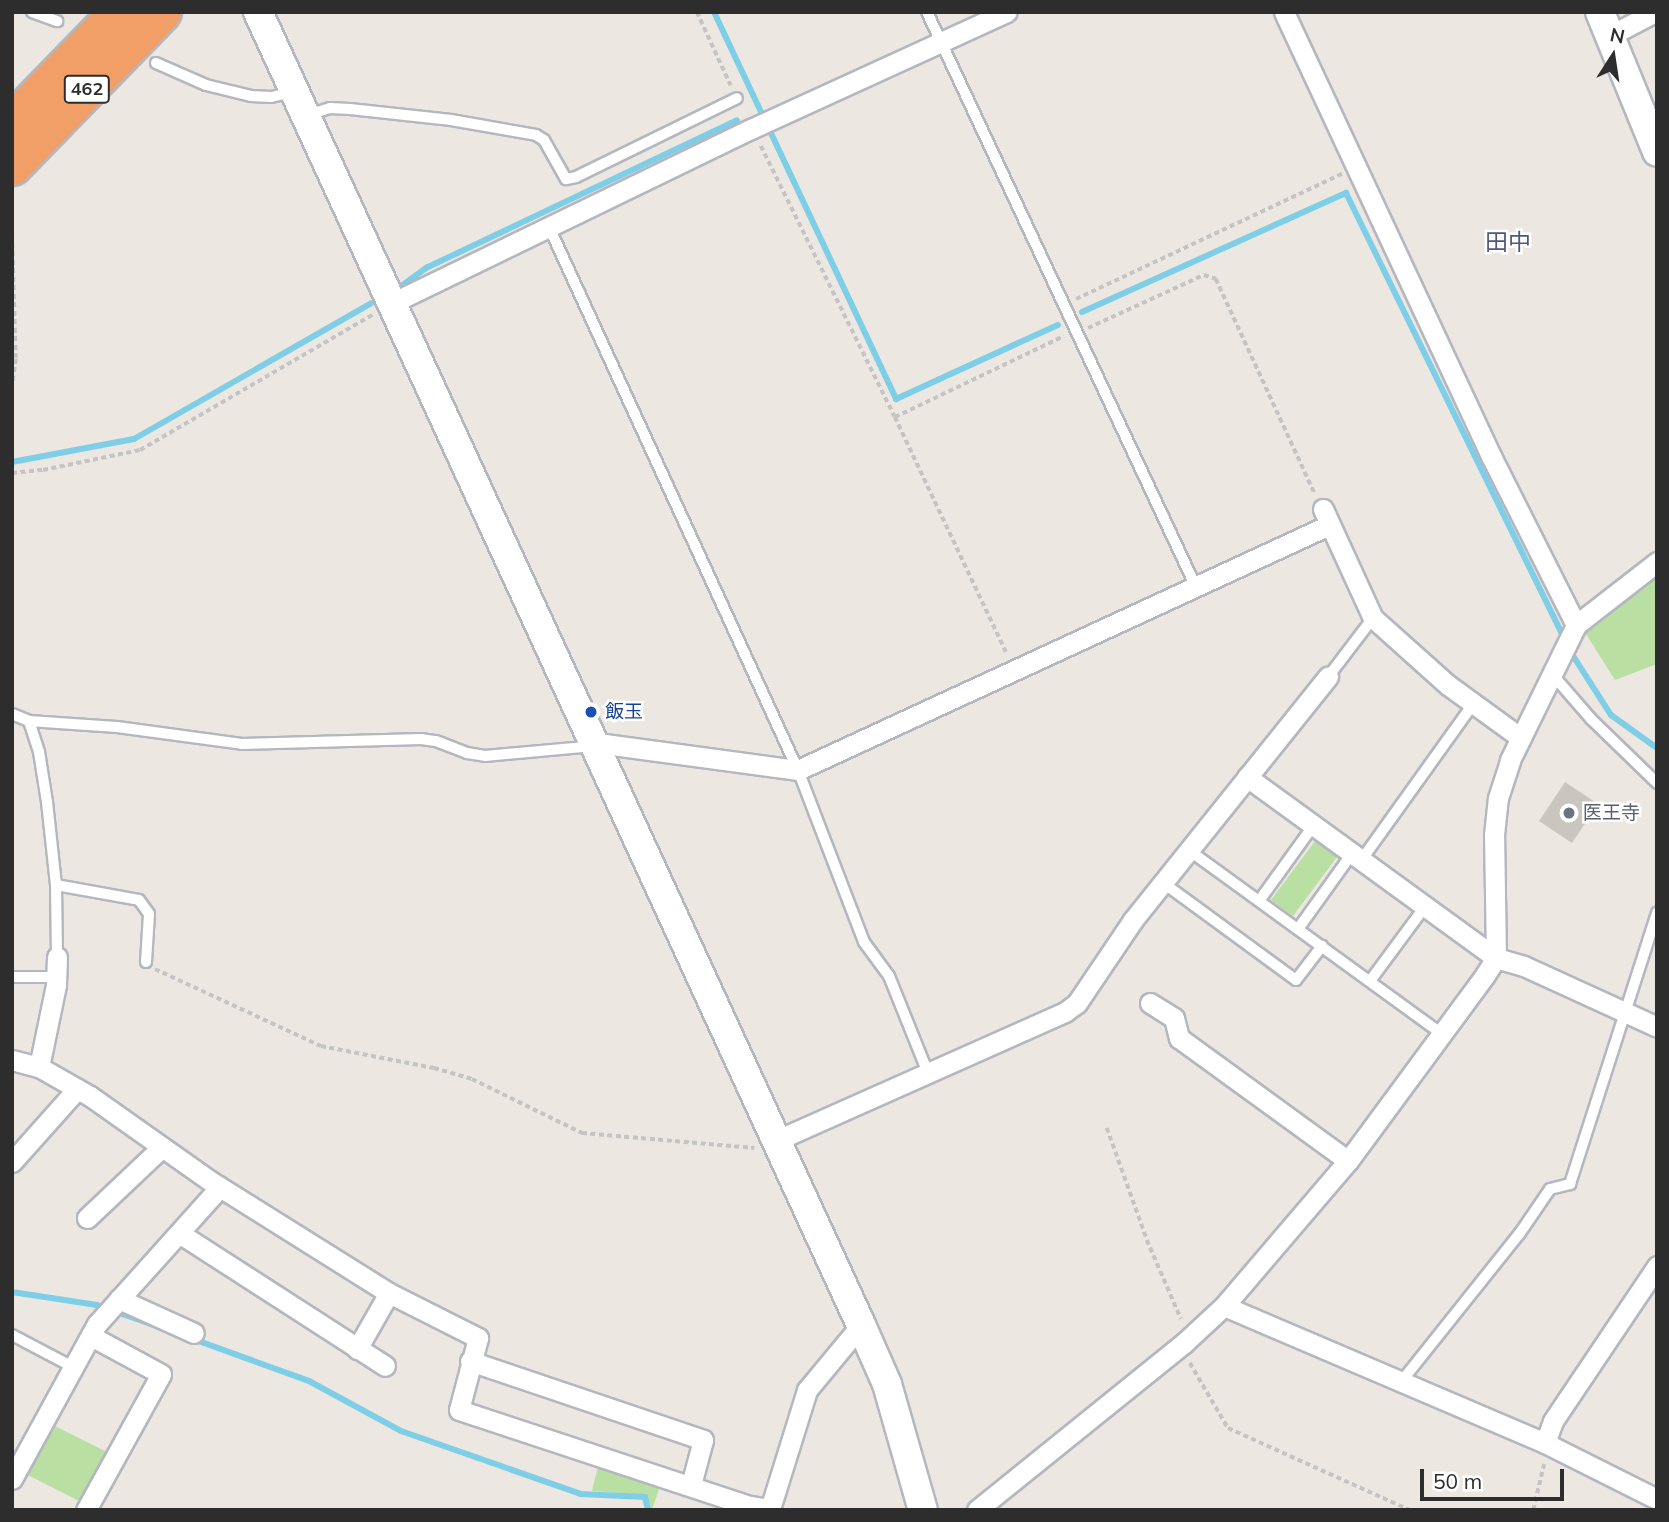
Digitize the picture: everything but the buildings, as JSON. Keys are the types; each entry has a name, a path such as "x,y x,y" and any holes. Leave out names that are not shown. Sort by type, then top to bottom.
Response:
{"highway":[{"name":"462","path":"12,121 118,12"},
{"name":"462","path":"12,166 162,12"}],"street":[{"path":"258,12 861,1325 887,1384 923,1510"},
{"path":"390,304 751,129 1007,12"},
{"path":"1284,12 1490,456 1576,625"},
{"path":"1655,12 1606,24 1657,152"},
{"path":"594,746 605,744 798,770 1195,584 1326,517 1373,618 1473,704 1521,738"},
{"path":"977,1510 1186,1341 1224,1306 1348,1161 1442,1034 1496,958 1494,835 1497,798 1521,738 1576,625 1657,562"},
{"path":"775,1141 1065,1012 1077,1003 1132,920 1191,851 1328,677"},
{"path":"1248,777 1355,858 1496,958 1524,965 1657,1027"},
{"path":"39,1067 57,977 57,957"},
{"path":"1150,1003 1174,1018 1179,1038 1348,1161"},
{"path":"12,1060 39,1067 76,1088 220,1187 389,1293 478,1338 458,1410 750,1506 770,1509 807,1390 861,1325"},
{"path":"12,1162 76,1088"},
{"path":"87,1218 162,1147"},
{"path":"12,1479 90,1336 112,1307 220,1187"},
{"path":"179,1233 385,1366"},
{"path":"1548,1444 1553,1421 1657,1266"},
{"path":"357,1349 389,1293"},
{"path":"1224,1306 1548,1444 1657,1499"},
{"path":"112,1307 194,1333"},
{"path":"86,1510 161,1374 90,1336"},
{"path":"470,1360 703,1440 691,1485"}],"lane":[{"path":"32,12 57,21"},
{"path":"927,12 1195,584"},
{"path":"156,63 206,85 251,96 330,108 451,120 536,135 544,140 566,179 737,98"},
{"path":"549,227 798,770 864,942 889,976 928,1073"},
{"path":"1328,677 1373,618"},
{"path":"1552,674 1591,719 1657,783"},
{"path":"1297,929 1473,704"},
{"path":"12,714 29,721 117,727 242,744 421,739 485,756 594,746"},
{"path":"29,721 43,771 56,885 57,957"},
{"path":"1259,901 1313,826"},
{"path":"1191,851 1442,1034"},
{"path":"1163,883 1296,980 1322,947"},
{"path":"56,885 139,900 149,914 146,962"},
{"path":"1370,981 1424,908"},
{"path":"1401,1382 1520,1233 1550,1189 1570,1184 1657,913"},
{"path":"12,976 57,977"},
{"path":"12,1335 73,1367"}],"path":[{"path":"697,12 737,98"},
{"path":"751,129 895,417 1015,670"},
{"path":"1065,304 1356,167"},
{"path":"12,226 16,359 12,389"},
{"path":"895,417 1066,335 1078,333 1204,275 1216,279 1326,517"},
{"path":"12,473 43,470 140,450 390,304"},
{"path":"146,962 173,979 192,985 321,1046 434,1068 472,1079 582,1133 760,1148 775,1141"},
{"path":"1107,1128 1147,1240 1184,1325 1186,1341 1228,1427 1409,1510"},
{"path":"1533,1510 1548,1444"}],"green space":[{"path":"1657,569 1657,664 1615,680 1586,634 1588,621"},
{"path":"1315,841 1337,857 1293,916 1271,900"},
{"path":"49,1423 109,1453 83,1503 24,1473"},
{"path":"599,1462 661,1483 652,1510 646,1495 592,1491"}],"waterway":[{"path":"714,12 896,399 1058,325"},
{"path":"400,287 428,267 737,120"},
{"path":"1082,312 1346,193 1564,638"},
{"path":"12,462 134,439 371,303"},
{"path":"1568,648 1611,715 1657,748"},
{"path":"12,1292 97,1305 159,1327"},
{"path":"193,1339 309,1381 401,1431 581,1494 645,1497 648,1510"}],"place":[{"name":"飯玉","path":"591,712"},
{"name":"医王寺","path":"1569,813"}],"district":[{"name":"田中","path":"1508,242"}]}
